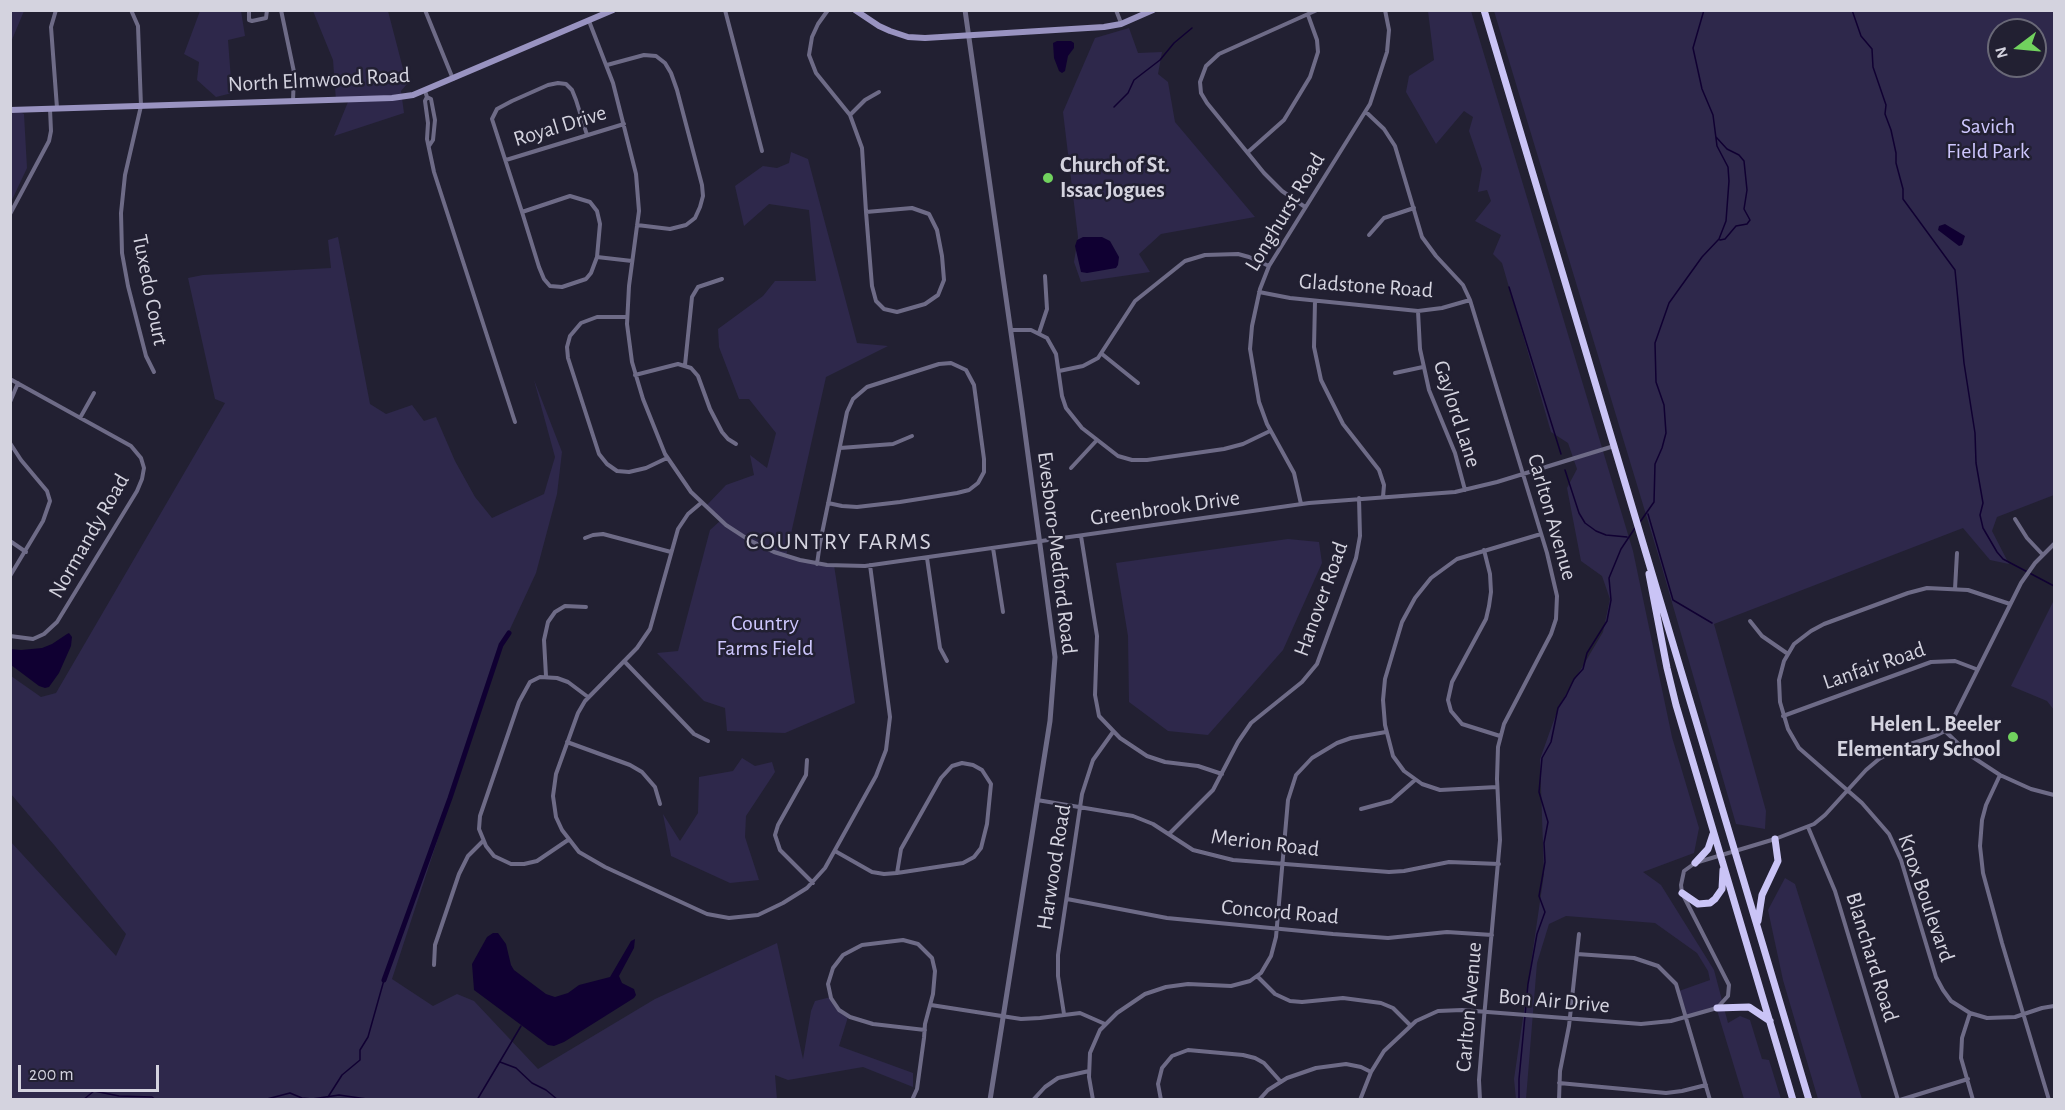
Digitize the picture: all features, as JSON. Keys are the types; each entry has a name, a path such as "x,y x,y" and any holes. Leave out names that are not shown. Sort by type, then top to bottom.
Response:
{"highway":[{"path":"1484,10 1809,1100"},
{"path":"1638,527 1670,681 1793,1100"},
{"path":"1695,863 1708,849 1714,831"},
{"path":"1758,929 1760,903 1778,861 1775,839"},
{"path":"1682,893 1698,904 1710,903 1722,889 1724,864"},
{"path":"1717,1008 1749,1007 1770,1021"}],"main road":[{"name":"North Elmwood Road","path":"10,110 392,98 426,94 613,10"},
{"path":"855,10 879,26 908,37 925,38 1061,31 1121,24 1153,10"}],"street":[{"path":"10,214 49,141 53,109 51,27 56,10"},
{"name":"Tuxedo Court","path":"132,10 138,32 141,106 125,174 121,213 122,253 146,356 154,372"},
{"path":"249,10 249,20 252,21 266,18 267,10"},
{"path":"281,10 294,72 293,101"},
{"path":"425,10 453,80"},
{"path":"726,10 762,151"},
{"path":"828,10 812,37 809,55 816,73 850,115 862,148 866,212 872,286 876,301 884,309 897,312 925,304 938,295 944,280 942,256 937,230 929,213 912,208 866,212"},
{"name":"Evesboro-Medford Road","path":"965,10 1041,542 1055,670 1050,721 990,1100"},
{"path":"1116,10 1121,24"},
{"path":"1305,207 1273,183 1204,98 1200,87 1204,71 1219,54 1317,10"},
{"name":"Longhurst Road","path":"1301,504 1294,473 1270,431 1255,387 1250,349 1252,326 1259,292 1269,266 1366,112 1376,89 1387,52 1389,30 1385,10"},
{"path":"1248,152 1284,120 1310,77 1318,52 1316,35 1308,15"},
{"name":"Greenbrook Drive","path":"589,21 607,65 636,174 639,201 627,317 635,375 654,428 667,458 685,485 701,503 726,525 749,540 783,555 817,564 846,567 870,565 1301,504 1464,490 1614,446"},
{"path":"607,65 644,55 656,56 669,67 702,184 700,207 695,218 686,225 670,229 637,225"},
{"path":"522,212 570,196 590,202 597,211 600,224 597,257 586,279 562,286 550,286 544,279 539,267 492,119 497,109 548,86 558,83 566,84 572,90 586,135"},
{"path":"850,115 865,100 879,92"},
{"path":"426,94 427,139 431,162 515,422"},
{"name":"Carlton Avenue","path":"1366,112 1384,129 1395,146 1426,244 1463,285 1470,300 1556,589 1556,619 1548,641 1500,736 1497,755 1499,864 1479,1080 1480,1100"},
{"name":"Royal Drive","path":"506,160 624,124"},
{"path":"1369,235 1384,218 1414,208"},
{"path":"1059,371 1088,364 1102,354 1136,301 1185,261 1205,255 1238,254 1269,266"},
{"path":"597,257 633,261"},
{"path":"1040,333 1047,309 1045,276"},
{"path":"685,365 692,297 698,287 722,279"},
{"name":"Gladstone Road","path":"1259,292 1284,298 1418,311 1442,308 1470,300"},
{"path":"1315,301 1314,347 1321,380 1339,418 1379,470 1384,485 1383,497"},
{"name":"Gaylord Lane","path":"1418,311 1419,343 1423,367 1432,400 1458,464 1464,490"},
{"path":"627,317 592,318 577,327 570,336 567,347 571,370 599,454 607,464 617,471 629,472 646,468 667,458"},
{"path":"1011,330 1026,329 1040,333 1051,342 1056,354 1066,408 1078,423 1118,456 1132,460 1147,460 1237,446 1270,431"},
{"path":"1102,354 1138,383"},
{"path":"817,564 828,503 849,405 857,394 867,387 945,363 962,366 972,379 984,466 982,478 974,487 957,493 857,507 828,503"},
{"path":"635,375 674,365 685,365 691,368 698,375 710,409 722,432 736,444"},
{"path":"1395,373 1423,367"},
{"name":"Normandy Road","path":"10,379 135,450 143,463 142,479 70,604 53,627 33,639 10,636"},
{"path":"10,402 18,383"},
{"path":"80,418 94,393"},
{"path":"840,448 893,444 912,436"},
{"path":"1071,468 1097,440"},
{"path":"10,443 21,460 45,487 49,498 48,509 43,521 10,576"},
{"name":"Hanover Road","path":"1169,834 1209,796 1251,723 1302,682 1317,664 1356,558 1361,529 1359,498"},
{"path":"701,503 684,518 671,552 650,629 624,662 588,697 578,713 556,774 553,796 556,817 568,840 579,852 598,864 693,908 722,918 744,918 764,912 795,896 813,883 835,851 882,763 890,730 889,704 870,565"},
{"path":"2015,519 2027,538 2043,555"},
{"path":"585,538 603,534 671,552"},
{"path":"1497,787 1440,790 1428,787 1404,771 1393,756 1386,732 1383,706 1385,679 1399,629 1408,609 1423,587 1441,569 1457,559 1541,534"},
{"path":"1082,536 1097,636 1095,700 1099,716 1113,732 1152,758 1198,766 1222,774"},
{"path":"10,541 26,552"},
{"path":"1717,1008 1728,996 1729,985 1682,893 1682,878 1688,867 1808,826 1825,815 1866,770 1886,755 1945,731 2030,569 2055,544"},
{"path":"993,548 1002,612"},
{"path":"1484,550 1490,574 1489,606 1479,631 1452,682 1448,700 1451,711 1462,724 1500,736"},
{"path":"1955,589 1957,554"},
{"path":"927,558 940,648 947,661"},
{"name":"Knox Boulevard","path":"2010,604 1980,593 1955,589 1927,588 1914,591 1824,624 1800,640 1788,654 1779,681 1783,716 1799,748 1872,813 1889,834 1903,867 1936,977 1942,990 1951,1001 1970,1013 1995,1019 2055,1006"},
{"path":"546,676 544,640 548,622 555,612 565,606 586,607"},
{"path":"1750,621 1762,636 1788,654"},
{"name":"Lanfair Road","path":"1783,716 1931,662 1955,661 1976,669"},
{"path":"624,662 694,734 708,741"},
{"path":"568,840 537,861 518,865 505,862 494,856 483,841 479,829 480,816 521,696 530,682 546,676 557,678 568,682 588,697"},
{"path":"1945,731 1971,756 2000,776 2031,789 2055,795"},
{"name":"Harwood Road","path":"1064,1014 1057,962 1084,784 1090,766 1113,732"},
{"path":"1093,1100 1089,1071 1092,1047 1105,1024 1127,1005 1159,989 1188,984 1231,986 1244,983 1257,976 1271,956 1277,928 1288,792 1301,768 1312,758 1337,743 1351,738 1386,732"},
{"path":"567,742 630,765 642,772 655,787 660,804"},
{"path":"807,760 806,775 778,825 775,835 780,850 813,883"},
{"path":"835,851 872,872 884,874 897,873 963,862 978,853 985,837 992,790 989,779 982,770 962,763 952,766 945,773 901,849 897,873"},
{"path":"2000,776 1986,805 1982,820 1982,864 1989,899 2049,1100"},
{"path":"1361,809 1391,801 1415,780"},
{"name":"Merion Road","path":"1036,800 1132,816 1154,824 1187,847 1206,854 1240,860 1389,872 1412,870 1449,862 1499,864"},
{"name":"Blanchard Road","path":"1808,826 1835,891 1899,1100"},
{"path":"434,965 435,945 459,873 468,856 483,841"},
{"name":"Concord Road","path":"1066,899 1167,918 1388,938 1447,932 1492,935"},
{"path":"1559,1100 1559,1083 1579,934"},
{"path":"912,1100 917,1089 925,1030 931,1005 935,975 932,958 924,948 909,941 889,941 855,948 843,955 829,977 828,988 837,1007 847,1016 873,1024 925,1030"},
{"path":"1577,954 1634,958 1658,966 1676,984 1710,1100"},
{"path":"1257,976 1275,994 1290,1000 1302,1002 1343,999 1376,1002 1393,1008 1410,1025"},
{"path":"931,1005 1033,1019 1064,1014 1085,1014 1105,1024"},
{"name":"Bon Air Drive","path":"1360,1100 1371,1072 1384,1051 1410,1025 1426,1015 1444,1009 1641,1024 1663,1022 1717,1008"},
{"path":"1970,1013 1962,1038 1961,1058 1973,1100"},
{"path":"1161,1100 1158,1084 1162,1068 1172,1056 1188,1050 1254,1058 1264,1063 1281,1082"},
{"path":"1259,1100 1281,1082 1310,1069 1334,1064 1352,1064 1371,1072"},
{"path":"1033,1100 1045,1087 1058,1078 1089,1071"},
{"path":"1899,1100 1968,1079"},
{"path":"1559,1083 1666,1093 1706,1085"}],"green space":[{"path":"10,11 24,11 11,42"},
{"path":"200,11 241,11 245,36 228,40 232,93 216,97 197,80 199,62 184,54"},
{"path":"313,11 388,11 407,84 401,91 404,113 334,136 348,102 336,101 333,60"},
{"path":"1428,11 1471,11 1633,551 1672,737 1699,828 1694,853 1643,872 1661,885 1714,970 1728,1023 1740,1016 1750,1020 1762,1059 1769,1060 1781,1099 1744,1099 1716,1007 1686,1016 1679,991 1710,980 1708,971 1697,953 1655,923 1566,916 1549,924 1537,963 1526,1099 1516,1099 1514,1079 1544,874 1540,759 1559,706 1603,632 1610,599 1602,576 1581,561 1567,488 1577,469 1568,443 1551,432 1502,263 1493,254 1501,235 1475,221 1491,201 1487,190 1478,192 1482,169 1469,131 1473,117 1464,111 1436,144 1406,92 1409,76 1434,60"},
{"name":"Savich Field Park","path":"1494,11 2054,11 2054,495 1997,517 1992,531 2009,564 1990,560 1963,528 1714,624 1766,811 1765,829 1736,824 1660,561"},
{"path":"1129,28 1138,53 1162,52 1158,74 1168,82 1175,122 1255,217 1161,234 1139,254 1150,272 1081,282 1074,262 1078,237 1063,112 1095,38"},
{"path":"11,108 24,114 27,168 11,202"},
{"name":"Country Farms Field","path":"791,152 808,159 857,343 888,346 826,377 786,556 834,565 855,703 785,733 727,731 725,708 704,701 657,653 678,651 710,530 720,521 707,505 726,485 754,475 750,455 767,468 776,433 749,399 739,399 719,347 718,329 763,296 775,281 816,281 809,210 769,204 744,226 735,186 763,166 777,168 789,163"},
{"path":"338,237 370,404 386,414 412,405 424,421 436,417 455,461 475,497 492,518 544,494 555,457 534,380 562,452 557,494 536,573 498,655 392,979 433,1006 457,994 474,1001 538,1069 655,999 777,943 803,1059 811,1011 815,1001 831,997 848,1017 839,1046 913,1073 913,1087 863,1067 788,1080 775,1075 777,1100 11,1099 10,841 116,956 126,934 11,794 11,676 41,697 56,693 225,403 215,399 188,278 203,275 331,268 328,240"},
{"path":"1288,539 1319,542 1322,563 1283,650 1208,735 1168,731 1129,702 1128,636 1116,563"},
{"path":"2054,600 2054,710 2047,701 2011,686"},
{"path":"742,758 755,766 772,762 775,772 746,816 745,837 759,880 730,883 671,856 663,814 680,841 698,813 699,777 733,771"},
{"path":"1785,878 1795,884 1862,1099 1818,1099 1783,980 1768,910"}],"shaded area":[{"path":"1057,41 1074,43 1065,71 1062,73 1054,58 1053,43"},
{"path":"1945,224 1965,236 1962,245 1959,246 1938,230 1939,226"},
{"path":"1083,237 1102,237 1110,241 1119,257 1116,268 1081,272 1075,246 1077,240"},
{"path":"69,633 72,637 71,646 59,673 49,687 39,686 11,665 11,649 42,648"},
{"path":"498,933 506,944 514,970 546,994 555,997 568,993 579,985 610,977 631,941 635,939 634,948 619,976 622,983 634,989 636,995 564,1042 554,1046 548,1045 474,990 472,964 487,937"}],"waterway":[{"path":"1640,522 1654,502 1655,464 1666,433 1664,405 1656,382 1655,343 1669,303 1702,257 1719,239 1726,221 1728,167 1717,146 1713,115 1702,89 1693,48 1704,10"},
{"path":"1852,10 1861,36 1872,49 1873,67 1886,105 1885,114 1896,153 1903,199 1955,270 1964,363 1975,433 1976,463 1983,503 1980,515 1983,528 2003,559 2054,586"},
{"path":"1114,107 1128,93 1134,80 1160,60 1174,43 1192,28"},
{"path":"1716,137 1727,149 1739,155 1744,161 1747,190 1744,209 1750,220 1747,224 1736,226 1725,239 1720,240"},
{"path":"1509,287 1561,454"},
{"path":"1565,470 1579,513 1585,523 1606,535 1627,537"},
{"path":"1648,514 1673,600 1712,623"},
{"path":"1519,1100 1528,984 1537,934 1545,912 1539,896 1545,862 1544,843 1548,822 1539,792 1542,758 1551,742 1558,708 1574,679 1583,669 1587,653 1607,621 1611,600 1609,578 1621,549 1635,528"},
{"path":"384,980 450,798 501,645 509,633"},
{"path":"328,1097 342,1075 360,1060 360,1050 368,1037 384,980"},
{"path":"477,1100 521,1026"},
{"path":"500,1062 516,1068 532,1083 546,1090 558,1100"},
{"path":"83,1100 94,1091 119,1096 152,1097 156,1100"},
{"path":"263,1100 290,1093 312,1099 339,1095 374,1100"}],"place":[{"name":"Church of St. Issac Jogues","path":"1048,178"},
{"name":"Helen L. Beeler Elementary School","path":"2013,737"}],"district":[{"name":"COUNTRY FARMS","path":"839,542"}]}
